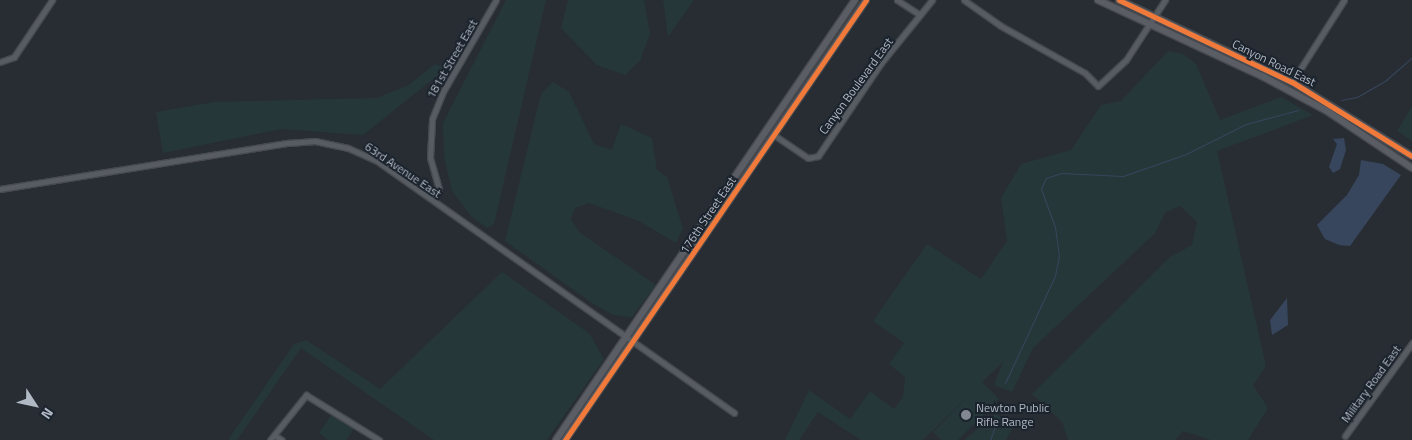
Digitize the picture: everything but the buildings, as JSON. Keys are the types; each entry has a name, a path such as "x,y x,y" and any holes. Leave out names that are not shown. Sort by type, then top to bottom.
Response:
{"main road":[{"name":"176th Street East","path":"556,440 855,0"},
{"name":"176th Street East","path":"565,440 866,0"},
{"name":"Canyon Road East","path":"1098,0 1148,25 1262,76 1334,116 1412,168"},
{"name":"Canyon Road East","path":"1119,0 1292,82 1412,156"},
{"path":"1262,76 1286,84 1292,82"},
{"path":"758,159 770,127"},
{"path":"669,288 678,261"}],"street":[{"path":"3,62 14,57 52,0"},
{"name":"181st Street East","path":"439,189 430,158 432,119 444,90 496,0"},
{"path":"896,0 920,16"},
{"name":"Canyon Boulevard East","path":"774,135 813,159 932,0"},
{"path":"964,0 1001,26 1085,73 1098,86 1126,60 1165,0"},
{"path":"1292,82 1344,0"},
{"name":"63rd Avenue East","path":"0,189 288,143 340,145 377,162 632,343 734,412"},
{"name":"Military Road East","path":"1345,436 1412,343"},
{"path":"270,440 306,395 379,440"},
{"path":"274,435 282,440"}],"shaded area":[{"path":"506,0 546,0 494,224 487,228 471,216 452,191 444,156 443,123"},
{"path":"568,0 644,0 650,34 640,61 625,75 597,65 561,28"},
{"path":"663,0 694,0 668,37"},
{"path":"1168,51 1183,54 1196,64 1220,120 1281,97 1313,115 1217,151 1266,366 1253,385 1268,408 1248,440 1211,440 1183,431 1175,440 1068,440 1062,422 1032,394 1170,257 1192,245 1197,222 1180,206 1165,213 1155,233 1033,348 1012,392 994,385 1003,362 923,440 861,440 818,412 799,440 785,440 809,390 850,419 870,391 894,409 903,397 905,377 889,364 904,343 873,321 927,244 981,279 1007,241 1001,198 1021,164 1071,150 1101,105 1121,101"},
{"path":"435,64 447,68 363,135 281,129 163,153 156,112 214,102 376,98 407,86"},
{"path":"553,82 569,92 594,144 612,150 621,124 652,138 657,170 667,177 683,229 676,243 639,221 589,203 575,208 571,219 579,232 656,285 632,317 613,315 592,303 505,241 541,94"},
{"path":"1412,106 1412,141 1397,131"},
{"path":"502,272 589,333 604,359 547,440 434,440 301,348 237,440 228,440 294,344 306,340 380,389"},
{"name":"Newton Public Rifle Range","path":"982,382 999,399 958,440 941,440 933,432"},
{"path":"334,411 356,426 346,440 328,440 319,433"},
{"path":"995,414 1016,422 1006,440 964,440"}],"water":[{"path":"1344,138 1346,150 1340,169 1333,173 1329,167 1337,144 1333,139"},
{"path":"1361,160 1383,164 1401,175 1350,246 1339,245 1325,239 1317,225 1347,195 1359,175"},
{"path":"1287,298 1288,325 1272,335 1270,320"}],"waterway":[{"path":"1341,100 1357,97 1386,80 1412,57"},
{"path":"1005,383 1055,276 1059,256 1055,227 1041,189 1046,178 1061,173 1123,176 1186,154 1246,124 1298,110"},
{"path":"990,440 995,426"}],"cycle path":[{"path":"565,440 866,0"},
{"path":"1119,0 1292,82 1412,156"}],"place":[{"name":"Newton Public Rifle Range","path":"966,415"}]}
